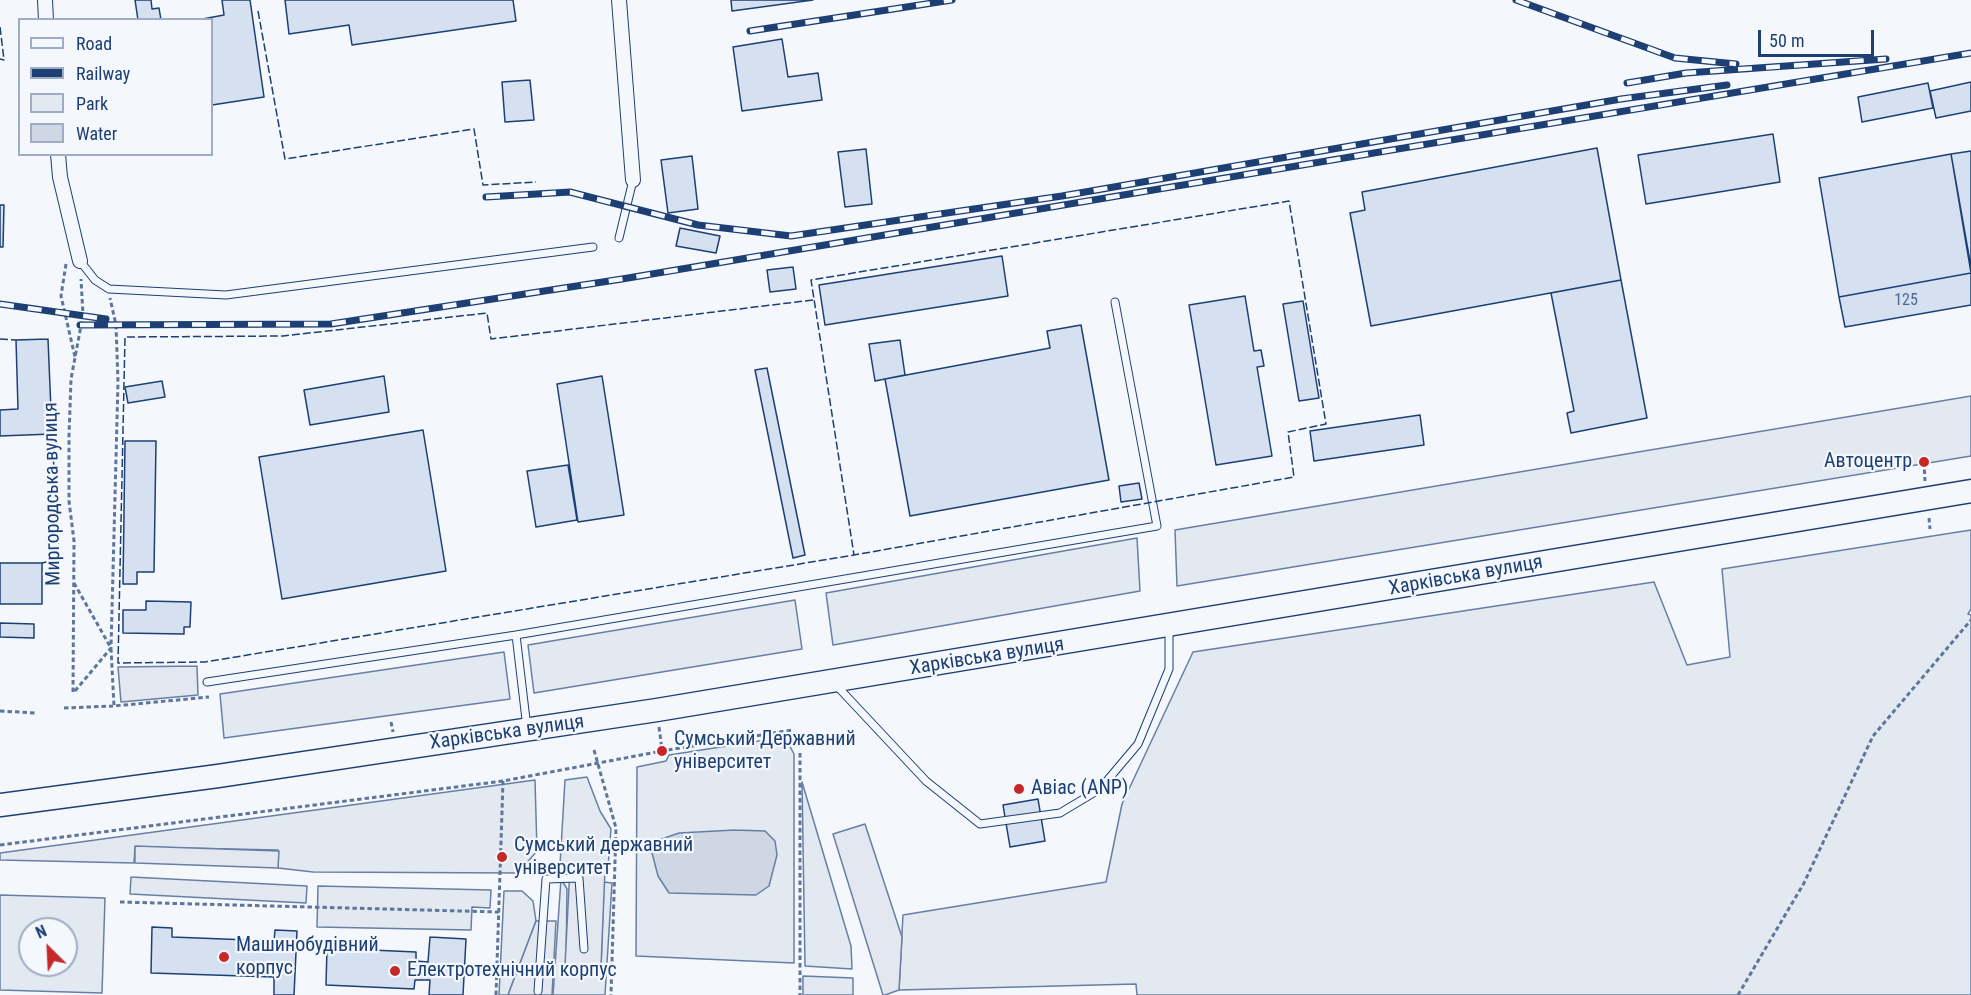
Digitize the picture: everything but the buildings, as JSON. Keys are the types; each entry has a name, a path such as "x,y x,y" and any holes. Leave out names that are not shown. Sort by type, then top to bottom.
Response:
{"main road":[{"name":"Харківська вулиця","path":"0,805 657,710 1971,491"}],"street":[{"path":"45,0 46,18"},
{"path":"620,0 633,180"},
{"path":"58,156 60,177 80,261"}],"lane":[{"path":"619,238 633,180"},
{"path":"80,261 95,280 109,290 226,295 593,247"},
{"path":"207,682 516,635 1156,526 1115,302"},
{"path":"833,681 926,781 980,824 1060,813 1100,789 1138,744 1169,669 1169,626"},
{"path":"516,635 528,730"},
{"path":"538,991 546,879 579,878 584,949"}],"path":[{"path":"74,235 61,296 75,359"},
{"name":"Миргородська вулиця","path":"80,261 83,315 71,379 69,436 69,501 74,541 74,692 111,648"},
{"path":"109,290 116,325 118,382 111,648 114,706"},
{"path":"74,582 111,648"},
{"path":"1738,995 1804,883 1873,736 1971,620"},
{"path":"64,708 209,697"},
{"path":"657,710 662,751"},
{"path":"0,711 36,713"},
{"path":"0,845 503,781 598,762 792,730"},
{"path":"594,750 616,828 611,995"},
{"path":"800,753 800,995"},
{"path":"496,995 503,781"},
{"path":"120,902 499,912"}],"green space":[{"path":"1971,396 1971,456 1177,586 1175,530"},
{"path":"1971,530 1971,609 1968,614 1971,615 1971,995 1137,995 1136,984 899,990 903,915 1106,882 1122,804 1193,652 1654,582 1687,665 1730,657 1722,569"},
{"path":"1137,538 1140,591 833,645 826,593"},
{"path":"795,600 802,649 534,693 528,645"},
{"path":"504,652 510,699 224,738 220,694"},
{"path":"785,737 794,754 794,963 636,956 637,767 666,761 669,755"},
{"path":"587,777 600,811 611,829 608,867 560,865 565,780"},
{"path":"535,780 537,851 518,873 313,872 278,868 278,850 135,847 134,863 0,860 0,853"},
{"path":"802,782 851,946 852,969 805,966"},
{"path":"131,877 307,886 306,903 130,894"},
{"path":"561,879 567,889 566,965 601,967 604,882 612,883 605,995 553,995"},
{"path":"318,886 491,890 490,908 472,907 471,930 317,927"},
{"path":"504,891 522,891 533,901 536,921 508,995 499,995"},
{"path":"0,895 105,898 102,993 0,990"},
{"path":"803,976 853,978 853,995 803,995"}],"shaded area":[{"path":"197,666 198,695 121,702 118,667"},
{"path":"865,824 902,937 899,990 885,995 883,995 833,834"},
{"path":"135,846 279,851 278,868 135,863"},
{"path":"570,867 605,869 601,967 565,965"},
{"path":"536,921 556,921 552,995 508,995"}],"water":[{"path":"765,831 775,841 777,855 769,886 756,895 669,893 658,876 652,853 659,840 679,833"}],"railway":[{"path":"750,31 952,0"},
{"path":"1516,0 1675,58 1736,64"},
{"path":"80,325 331,324 622,279 1971,53"},
{"path":"1627,83 1686,73 1886,59"},
{"path":"486,197 570,192 698,225 791,236 1062,196 1621,99 1727,85"},
{"path":"0,304 106,319"}],"fence":[{"path":"258,11 285,159 474,129 483,185 536,182"},
{"path":"0,27 4,60 0,59"},
{"path":"813,300 491,339 487,313 283,336 125,337 118,663 205,662 854,555 1294,477 1288,432 1326,424 1289,201 811,280 854,555"},
{"path":"0,339 16,340"},
{"path":"42,563 59,559 52,434"}],"place":[{"name":"Автоцентр","path":"1924,462"},
{"name":"Сумський Державний університет","path":"662,751"},
{"name":"Авіас (ANP)","path":"1019,789"},
{"name":"Сумський державний університет","path":"502,857"},
{"name":"Машинобудівний корпус","path":"224,957"},
{"name":"Електротехнічний корпус","path":"395,971"}]}
